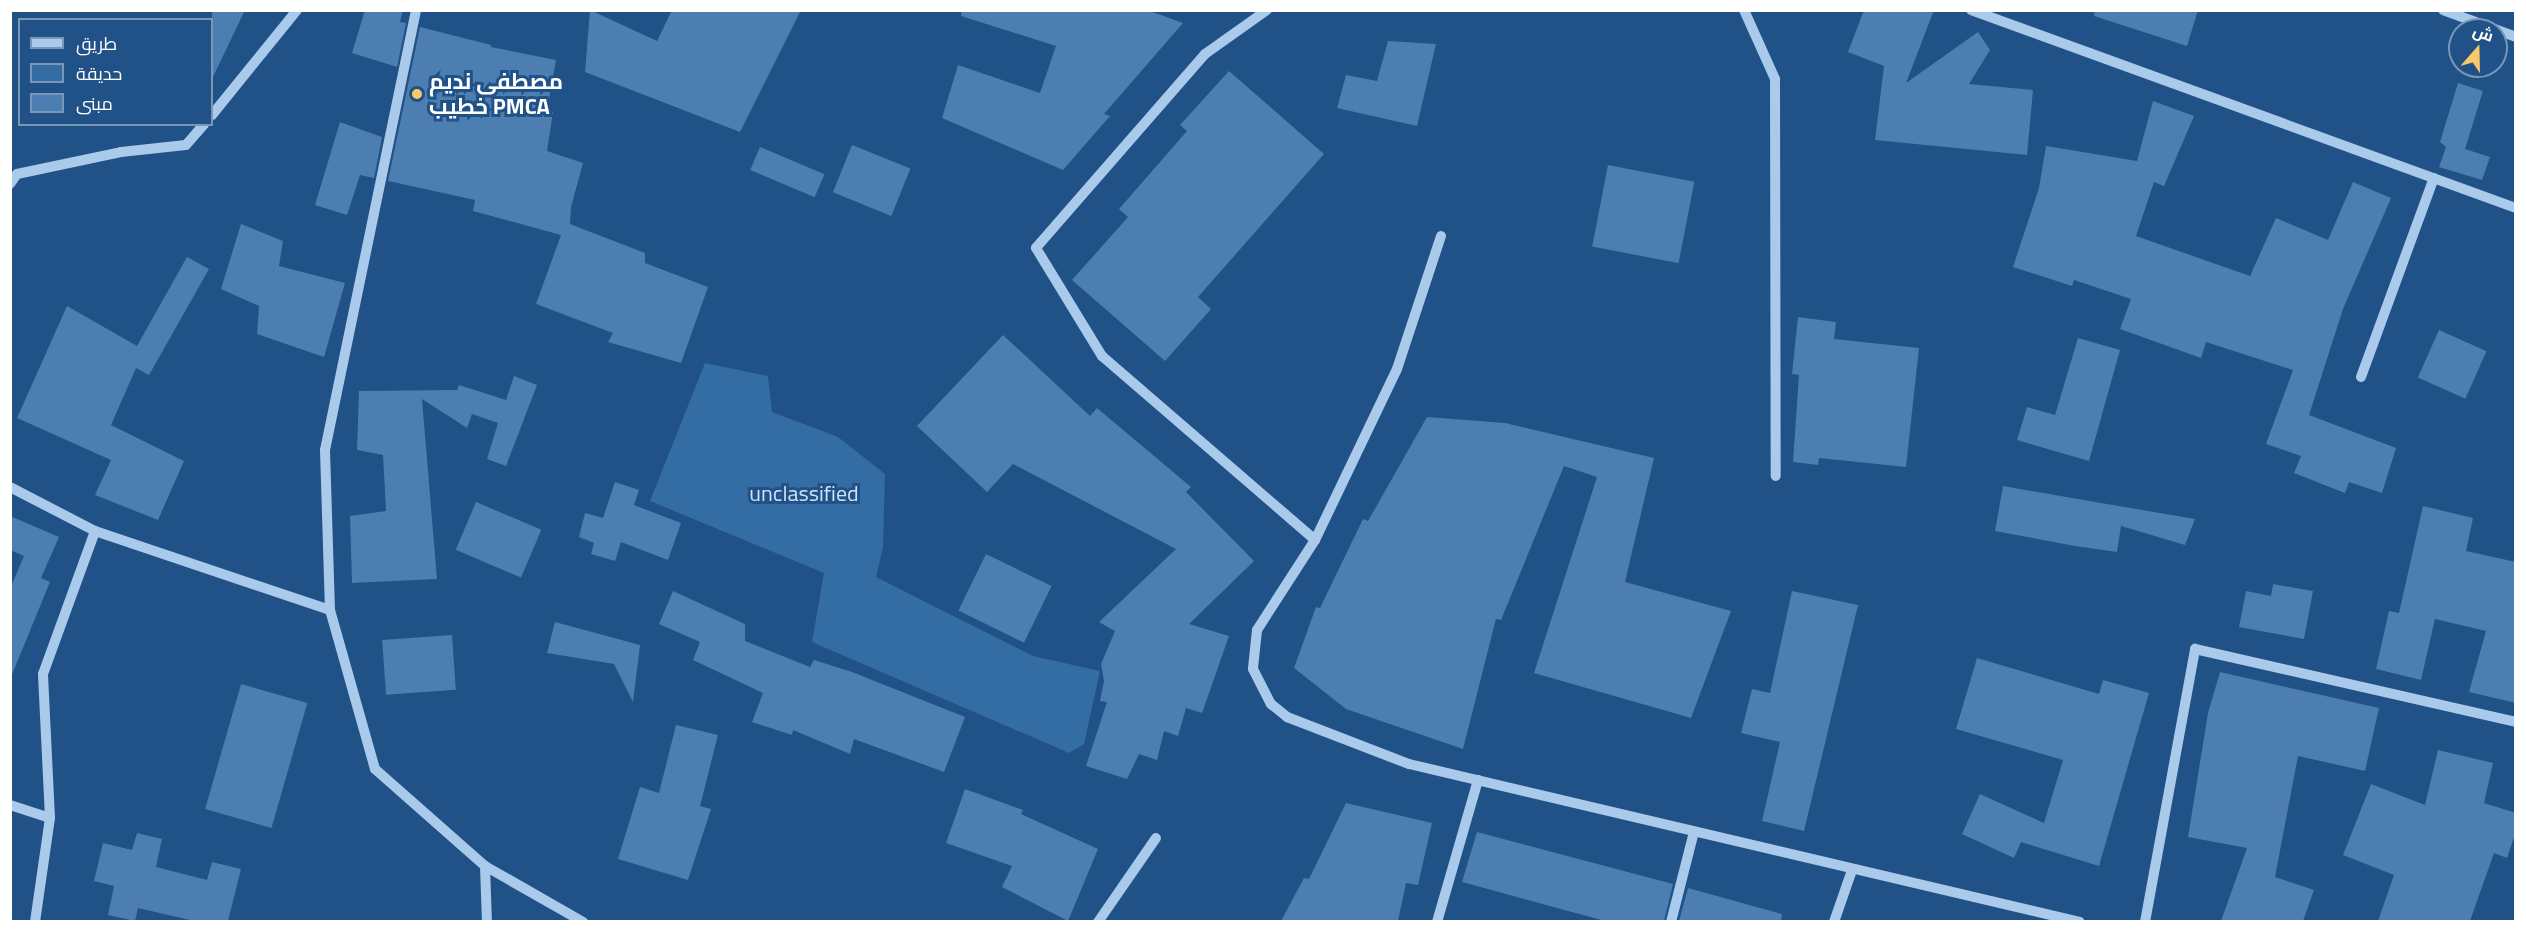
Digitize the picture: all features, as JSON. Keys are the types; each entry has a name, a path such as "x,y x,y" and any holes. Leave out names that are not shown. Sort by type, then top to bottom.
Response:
{"street":[{"path":"213,114 297,10"},
{"path":"416,10 325,450 330,610 375,769 485,866 583,921"},
{"path":"1267,10 1205,54 1036,248 1102,356 1315,540"},
{"path":"1744,10 1775,79 1776,476"},
{"path":"1971,10 2516,208"},
{"path":"2443,10 2516,37"},
{"path":"10,184 17,174 121,152 186,145 202,126"},
{"path":"2361,377 2434,178"},
{"path":"1441,236 1397,369 1315,540 1257,630 1253,669 1260,688 1271,704 1305,725 1408,764 1852,870 2080,921"},
{"path":"10,487 95,531 330,610"},
{"path":"35,921 50,818 43,674 95,531"},
{"path":"2145,921 2195,649 2516,722"},
{"path":"1437,921 1478,780"},
{"path":"10,805 50,818"},
{"path":"1671,921 1694,832"},
{"path":"1098,921 1156,838"},
{"path":"485,866 487,921"},
{"path":"1834,921 1852,870"}],"green space":[{"name":"unclassified","path":"705,363 768,376 772,412 838,437 885,474 883,548 876,577 1033,656 1100,671 1084,744 1069,753 812,642 824,573 650,501"}],"building":[{"path":"212,10 245,10 213,77 213,18"},
{"path":"365,10 403,10 400,22 406,23 397,67 352,53"},
{"path":"590,10 657,41 672,10 801,10 740,132 585,72"},
{"path":"962,10 1147,10 1183,23 1104,114 1110,116 1063,170 942,118 958,65 1040,93 1056,46 961,16"},
{"path":"1864,10 1934,10 1906,83 1978,32 1990,50 1969,84 2033,90 2027,155 1875,140 1884,66 1848,52"},
{"path":"2095,10 2198,10 2187,46 2094,16"},
{"path":"420,27 491,45 491,47 556,60 547,110 553,112 547,151 583,163 571,207 570,224 645,253 645,263 708,287 681,363 608,342 613,333 536,304 561,235 473,211 475,200 388,181"},
{"path":"1388,41 1436,44 1417,126 1337,108 1346,75 1377,81"},
{"path":"1229,71 1324,154 1198,297 1211,309 1165,361 1072,280 1128,217 1119,209 1187,131 1180,125"},
{"path":"2458,83 2483,91 2465,149 2490,157 2482,180 2439,167 2446,147 2440,142"},
{"path":"2153,101 2194,116 2164,186 2154,182 2136,236 2250,276 2276,218 2328,240 2353,182 2391,198 2343,309 2309,415 2396,448 2382,493 2349,482 2345,493 2294,473 2301,456 2266,444 2293,370 2206,342 2201,358 2120,329 2131,299 2074,280 2072,286 2013,267 2039,188 2046,146 2137,161"},
{"path":"340,122 382,137 374,178 360,175 347,215 315,205"},
{"path":"852,145 910,169 891,216 833,192"},
{"path":"760,147 824,174 815,197 750,170"},
{"path":"1608,165 1694,182 1679,263 1592,246"},
{"path":"241,224 283,241 279,266 345,283 324,357 257,334 259,306 221,289"},
{"path":"187,257 209,269 149,375 136,368 111,425 184,461 158,520 95,495 111,460 17,418 67,306 137,346"},
{"path":"1798,317 1836,322 1834,339 1919,348 1906,467 1819,458 1818,465 1793,462 1799,375 1792,374"},
{"path":"2439,330 2487,351 2465,399 2418,378"},
{"path":"1003,335 1090,416 1097,408 1191,487 1186,492 1254,561 1189,624 1229,636 1202,713 1186,708 1178,736 1164,731 1157,760 1139,754 1127,779 1086,766 1107,702 1100,701 1104,681 1101,664 1115,631 1099,622 1176,549 1013,464 987,492 917,426"},
{"path":"2078,338 2120,350 2089,461 2017,440 2027,407 2055,415"},
{"path":"514,376 537,385 506,466 487,459 498,423 472,414 467,428 422,399 437,579 352,583 350,516 386,511 383,455 357,450 359,391 457,390 459,385 506,400"},
{"path":"1427,417 1505,423 1654,458 1625,582 1731,611 1691,718 1534,673 1597,477 1564,466 1501,620 1496,619 1463,749 1346,709 1294,668 1316,607 1320,608 1363,519 1368,521"},
{"path":"615,482 639,490 634,505 681,523 668,560 621,542 615,561 591,554 594,543 579,537 585,513 603,518"},
{"path":"2003,486 2195,519 2185,545 2121,526 2117,552 2075,546 1995,531"},
{"path":"476,502 541,530 521,578 456,550"},
{"path":"2423,506 2473,518 2466,551 2516,562 2516,703 2469,692 2486,631 2435,619 2421,680 2376,669 2389,611 2399,613"},
{"path":"10,516 59,537 41,578 50,582 11,677 10,589 24,556 10,550"},
{"path":"986,554 1052,586 1024,643 958,611"},
{"path":"2273,584 2313,591 2304,639 2239,627 2246,591 2271,596"},
{"path":"673,591 745,624 745,641 810,667 814,660 852,672 965,717 944,772 854,739 850,754 793,730 792,735 752,722 763,693 693,660 700,642 659,624"},
{"path":"1792,591 1858,605 1804,831 1762,821 1780,742 1741,733 1752,689 1770,693"},
{"path":"555,622 640,645 633,702 614,664 547,653"},
{"path":"452,635 456,690 386,695 382,640"},
{"path":"1977,658 2099,694 2103,680 2149,693 2099,866 2021,842 2014,858 1962,834 1980,794 2044,823 2063,760 1956,729"},
{"path":"2220,672 2379,708 2365,771 2298,756 2275,877 2314,890 2303,921 2221,921 2247,848 2188,837 2208,713"},
{"path":"241,684 307,703 271,828 205,809"},
{"path":"676,725 718,735 700,806 711,809 688,880 618,859 640,787 659,793"},
{"path":"2438,750 2493,763 2484,803 2516,813 2516,831 2507,858 2494,853 2470,921 2378,921 2394,875 2343,855 2371,784 2425,805"},
{"path":"965,789 1023,810 1021,814 1098,849 1068,921 1002,887 1012,866 946,843"},
{"path":"1346,803 1432,823 1418,885 1406,883 1398,921 1281,921 1304,878 1309,879"},
{"path":"1477,832 1673,884 1664,921 1605,921 1462,882"},
{"path":"137,833 162,839 156,867 207,880 212,862 241,869 228,921 194,921 138,908 135,921 108,915 114,886 94,881 103,843 132,850"},
{"path":"1688,888 1782,914 1781,921 1679,921"}],"place":[{"name":"مصطفى نديم خطيب PMCA","path":"417,94"}]}
